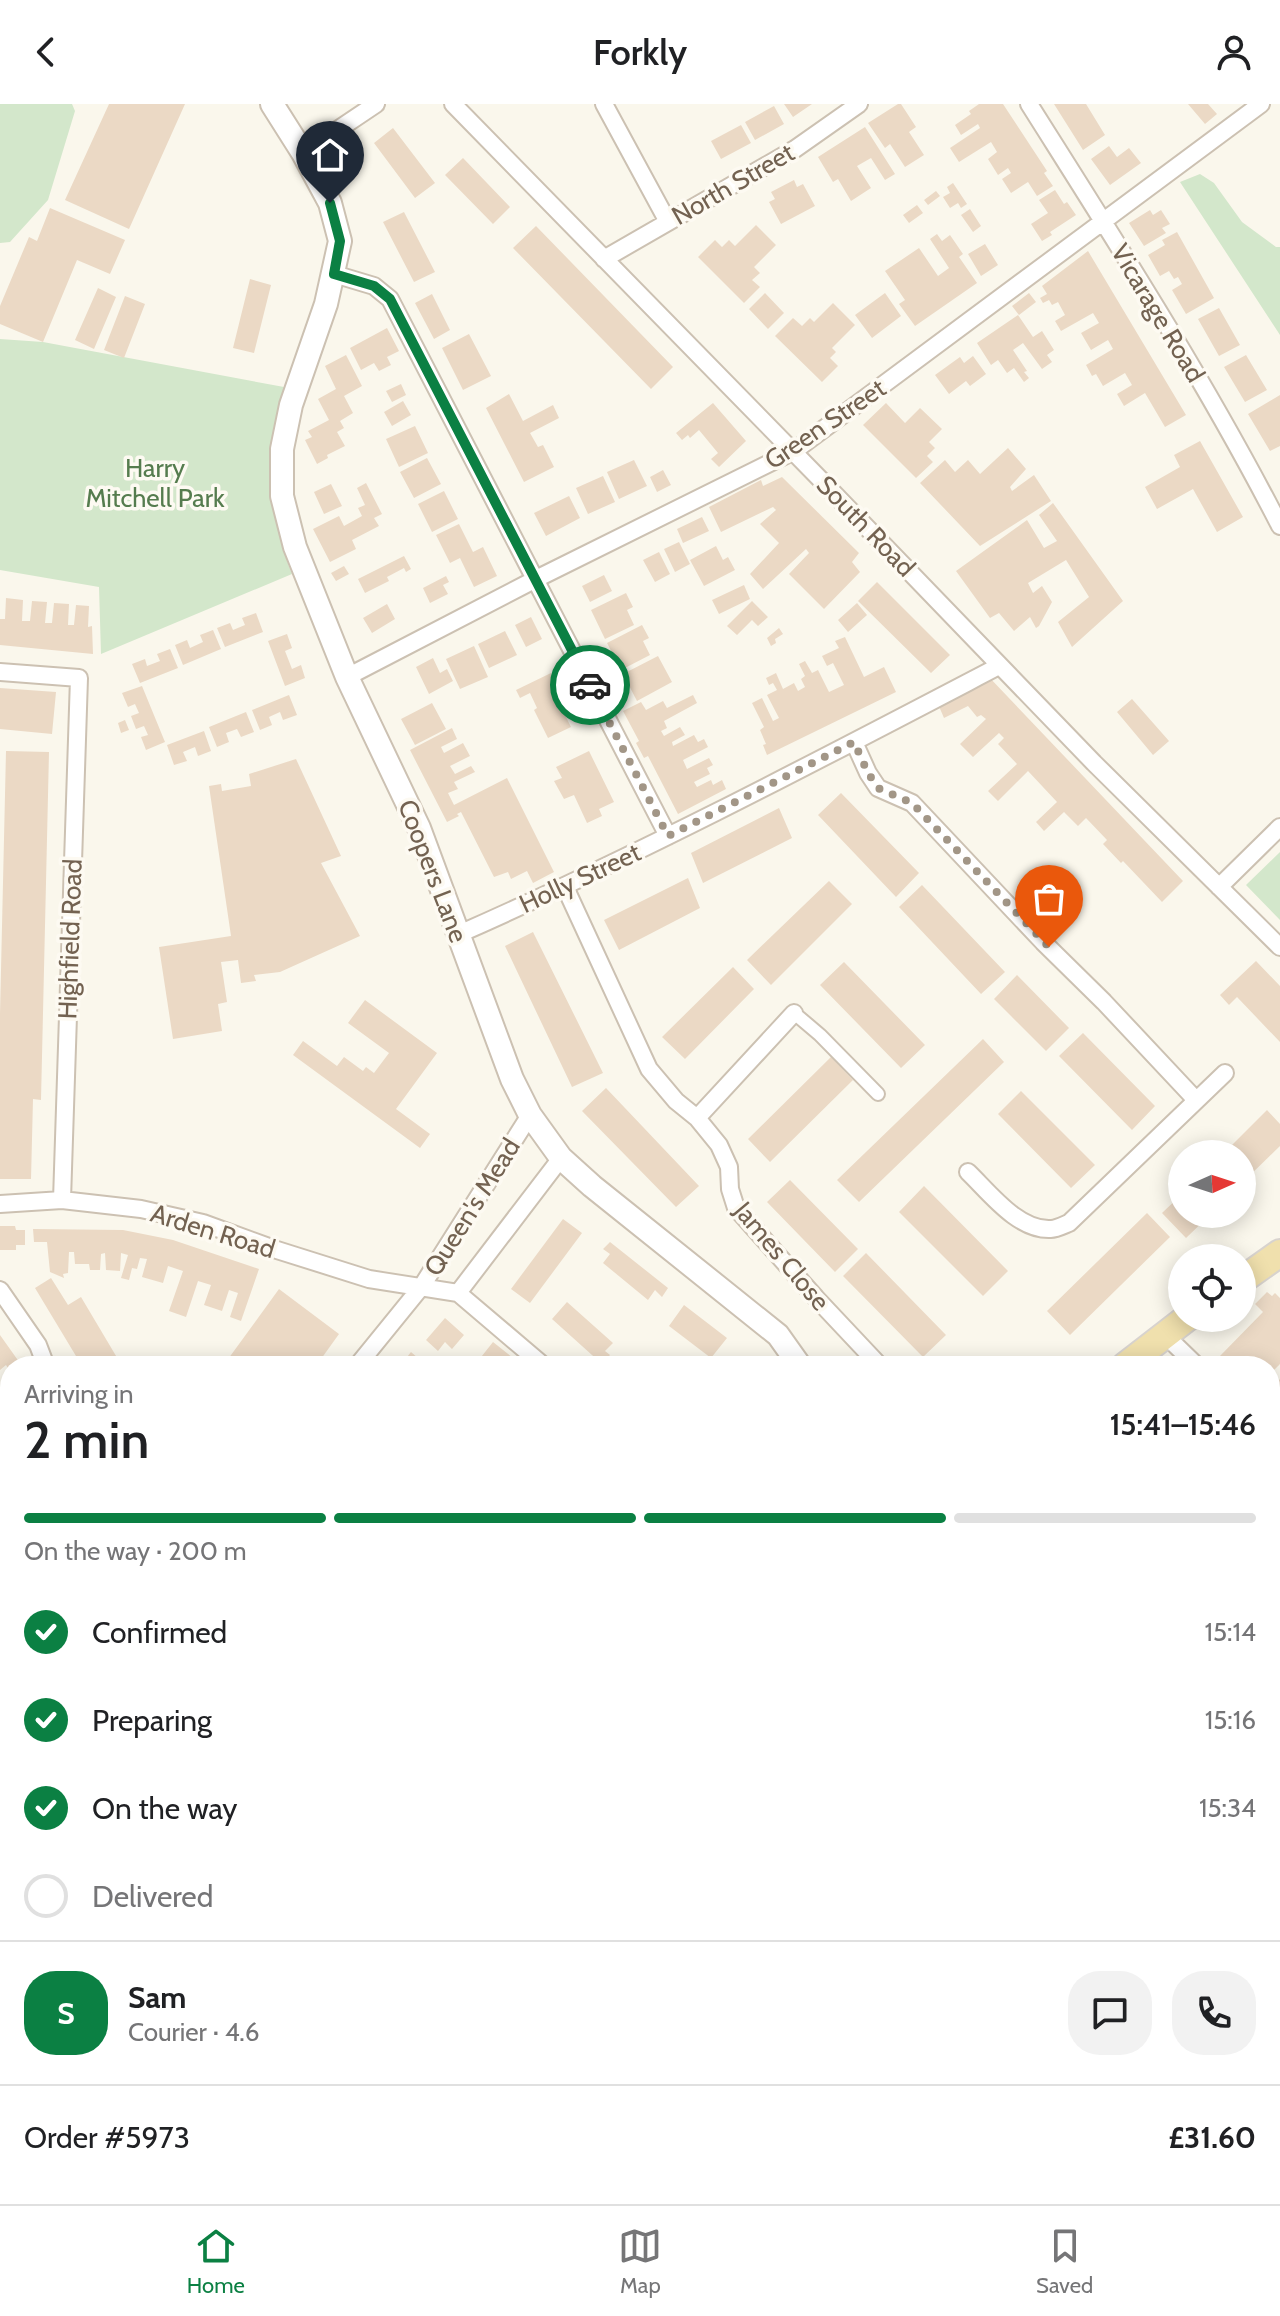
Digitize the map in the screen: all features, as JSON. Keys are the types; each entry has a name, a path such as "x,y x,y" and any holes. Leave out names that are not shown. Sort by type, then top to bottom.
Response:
{"main road":[{"path":"1256,1270 1280,1253"},
{"path":"1137,1356 1168,1331"},
{"path":"1123,1356 1164,1334"}],"street":[{"name":"Coopers Lane","path":"272,104 330,203 340,241 326,304 291,405 282,449 282,496 295,547 347,677 419,828 496,1042 530,1115 561,1158 778,1335 793,1356"},
{"path":"303,153 376,104"},
{"name":"South Road","path":"453,104 794,451 999,666 1280,947"},
{"path":"604,104 668,222"},
{"name":"North Street","path":"604,259 795,149 859,104"},
{"name":"Vicarage Road","path":"1029,104 1241,449 1280,526"},
{"name":"Green Street","path":"347,677 794,451 1261,104"},
{"path":"334,274 374,286 390,299 668,836"},
{"name":"Holly Street","path":"459,934 565,887 668,836 999,666"},
{"name":"Highfield Road","path":"0,672 79,678 62,1200"},
{"path":"854,742 878,788 912,803 1196,1100"},
{"path":"1219,887 1280,827"},
{"name":"James Close","path":"565,887 649,1069 719,1145 729,1167 730,1189 736,1208 871,1356"},
{"path":"697,1118 794,1013 878,1094"},
{"path":"967,1173 1014,1216 1031,1226 1052,1230 1069,1223 1225,1073"},
{"name":"Queen's Mead","path":"530,1115 422,1286 458,1293 561,1158"},
{"name":"Arden Road","path":"0,1204 62,1200 141,1209 203,1223 369,1279 422,1286"},
{"path":"365,1356 422,1286"},
{"path":"0,1290 42,1356"},
{"path":"458,1293 532,1356"},
{"path":"1164,1334 1187,1356"}],"green space":[{"path":"0,104 72,104 75,111 48,200 10,242 0,243"},
{"path":"1200,174 1214,183 1242,222 1280,247 1280,335 1180,182"},
{"name":"Harry Mitchell Park","path":"0,339 43,342 284,387 274,481 278,527 292,574 101,654 99,587 0,570"},
{"path":"1280,852 1280,920 1246,885"}],"building":[{"path":"109,104 185,104 129,229 65,200"},
{"path":"784,104 812,104 793,117"},
{"path":"898,104 916,127 909,132 924,155 905,167 890,144 885,148 868,123"},
{"path":"979,104 1003,104 1047,171 1044,173 1053,186 1037,196 1028,182 1011,193 1002,179 1011,173 1008,168 998,175 988,159 997,152 991,142 959,162 950,148 980,128 978,124 961,135 955,125"},
{"path":"1054,104 1086,104 1105,135 1083,150"},
{"path":"1188,104 1208,104 1217,114 1205,124"},
{"path":"774,106 784,124 755,140 745,122"},
{"path":"741,125 751,143 721,159 711,141"},
{"path":"865,127 895,174 885,180 871,158 857,166 871,188 851,201 838,179 833,182 818,157"},
{"path":"393,128 435,183 415,198 374,143"},
{"path":"1109,146 1117,157 1129,148 1141,163 1110,185 1091,159"},
{"path":"463,158 510,207 493,224 445,175"},
{"path":"794,180 797,187 803,184 815,206 781,224 769,202 775,199 771,192"},
{"path":"953,183 967,204 961,208 958,203 950,208 943,197 950,193 947,187"},
{"path":"1055,190 1076,215 1042,241 1031,224 1048,213 1039,200"},
{"path":"936,191 940,196 928,205 924,200"},
{"path":"917,205 923,213 909,223 903,215"},
{"path":"50,208 125,240 110,274 77,260 43,342 0,324 0,306 29,237 37,241"},
{"path":"970,209 981,226 973,232 961,215"},
{"path":"1150,210 1153,215 1161,210 1170,224 1162,228 1166,233 1144,246 1129,223"},
{"path":"404,212 435,272 414,282 383,222"},
{"path":"756,225 776,245 754,267 760,273 752,280 760,287 744,303 698,257 715,240 722,247 729,240 735,246"},
{"path":"536,226 673,367 651,389 513,248"},
{"path":"1177,232 1214,298 1186,314 1172,290 1182,284 1178,277 1174,279 1169,271 1160,276 1148,255 1165,245 1162,240"},
{"path":"937,234 942,241 950,235 963,254 959,257 977,283 915,326 899,304 905,300 885,271 919,248 938,276 949,268 930,239"},
{"path":"985,244 998,265 981,276 968,254"},
{"path":"1088,251 1186,415 1165,427 1145,393 1124,406 1117,394 1132,385 1125,373 1103,386 1096,374 1092,376 1086,365 1113,349 1108,340 1091,350 1081,333 1099,323 1093,313 1061,331 1055,321 1065,315 1058,302 1052,305 1049,300 1043,303 1040,298 1047,294 1042,286"},
{"path":"250,279 271,285 254,353 233,348"},
{"path":"98,288 116,297 94,349 75,340"},
{"path":"765,293 784,313 768,329 749,309"},
{"path":"885,293 901,316 872,338 855,315"},
{"path":"1029,293 1036,302 1019,315 1012,306"},
{"path":"432,294 450,330 434,339 415,303"},
{"path":"125,296 145,304 124,358 104,350"},
{"path":"833,303 855,325 832,348 836,352 830,358 838,366 822,382 775,336 793,318 802,326 810,318 814,322"},
{"path":"1219,308 1240,345 1219,356 1198,319"},
{"path":"1018,315 1033,337 1042,331 1054,350 1047,355 1052,362 1042,369 1023,343 1013,350 1027,371 1024,372 1029,378 1024,382 1014,368 1007,373 998,360 991,365 977,343"},
{"path":"387,328 399,351 387,357 391,365 379,371 374,363 361,370 350,348"},
{"path":"469,334 491,376 463,390 442,348"},
{"path":"346,355 362,386 344,396 353,413 340,421 344,428 337,432 345,446 317,464 305,440 312,437 308,431 329,420 318,399 336,389 325,366"},
{"path":"1246,355 1267,390 1245,402 1224,367"},
{"path":"973,356 986,374 970,386 966,381 949,394 935,375 960,357 964,363"},
{"path":"401,384 406,395 392,402 386,391"},
{"path":"509,394 523,421 553,405 559,418 530,433 538,447 543,445 554,467 524,482 486,408"},
{"path":"1280,395 1280,446 1270,451 1248,414"},
{"path":"403,401 411,415 392,426 384,412"},
{"path":"713,403 746,441 719,467 711,459 718,453 699,430 682,440 676,433"},
{"path":"886,403 905,423 920,408 942,429 929,442 935,448 927,456 933,462 916,478 863,425"},
{"path":"415,426 428,453 399,467 386,439"},
{"path":"1200,441 1243,517 1217,532 1193,489 1157,509 1145,487 1180,467 1174,455"},
{"path":"1008,448 1026,469 1010,487 1012,491 1034,475 1051,501 980,546 920,483 945,460 955,472 968,460 980,474"},
{"path":"427,458 441,484 414,498 400,472"},
{"path":"634,460 647,486 619,499 607,472"},
{"path":"663,470 671,485 657,492 650,477"},
{"path":"603,476 615,502 588,514 576,488"},
{"path":"782,477 859,553 852,562 860,572 824,609 789,574 809,553 806,549 763,589 750,574 779,543 760,524 776,510 773,507 721,532 709,507 761,480 763,486"},
{"path":"366,483 382,514 374,518 379,526 352,540 356,549 330,562 313,529 339,516 344,526 362,516 358,508 365,505 357,488"},
{"path":"331,484 342,506 324,514 314,492"},
{"path":"444,491 458,519 432,532 418,504"},
{"path":"569,496 580,518 546,536 534,513"},
{"path":"1053,503 1123,601 1072,647 1058,622 1089,597 1066,560 1028,583 1033,593 1042,586 1052,602 1039,626 1036,628 1030,617 1014,631 999,613 990,618 956,571 1027,520 1044,548 1057,541 1039,515"},
{"path":"702,517 709,531 683,543 677,529"},
{"path":"459,524 473,552 483,547 497,576 474,587 460,558 450,563 436,535"},
{"path":"679,542 690,564 675,572 664,549"},
{"path":"716,546 723,560 728,557 735,570 704,586 690,560"},
{"path":"659,552 670,574 655,582 643,560"},
{"path":"404,556 411,569 406,572 404,568 387,577 389,581 365,593 358,579"},
{"path":"344,566 349,574 336,581 331,573"},
{"path":"604,575 612,591 590,602 582,586"},
{"path":"446,576 449,582 443,585 448,594 430,603 423,588"},
{"path":"877,582 950,655 931,673 858,601"},
{"path":"744,585 750,599 719,614 712,600"},
{"path":"626,593 633,607 627,610 634,625 605,639 591,610"},
{"path":"6,598 23,600 22,621 30,621 32,601 47,602 45,623 52,623 54,603 69,604 68,625 74,625 76,605 89,606 88,627 92,626 93,654 0,645 0,619 5,619"},
{"path":"752,601 768,617 758,626 752,620 737,635 727,626"},
{"path":"857,603 867,615 848,632 838,620"},
{"path":"387,604 395,619 372,633 363,618"},
{"path":"256,613 263,632 225,647 217,628 230,623 233,630 245,625 242,618"},
{"path":"531,617 542,639 526,647 515,625"},
{"path":"642,625 649,638 643,641 650,655 621,670 607,643"},
{"path":"779,628 783,634 771,646 767,638"},
{"path":"213,630 221,649 183,665 175,645 187,640 190,648 203,642 200,635"},
{"path":"505,631 517,655 489,668 478,644"},
{"path":"287,634 292,648 285,651 292,669 301,665 305,678 285,686 268,641"},
{"path":"845,637 864,677 884,667 896,692 767,755 760,730 764,727 752,703 762,698 773,721 779,718 767,695 777,690 773,683 769,685 766,678 776,673 783,689 794,683 798,691 805,687 801,679 805,676 799,664 805,661 812,673 818,670 829,692 844,685 833,663 827,666 822,656 839,648 835,641"},
{"path":"474,646 488,677 460,689 446,659"},
{"path":"170,649 178,668 140,683 132,664 145,659 147,666 160,661 157,654"},
{"path":"658,656 672,682 637,701 623,674"},
{"path":"433,658 440,673 447,669 453,681 429,694 416,667"},
{"path":"551,673 560,697 557,699 571,727 548,738 534,710 537,708 530,693 520,698 516,690"},
{"path":"988,676 1183,881 1162,902 1103,844 1107,840 1086,818 1078,826 1064,812 1044,831 1036,822 1057,802 1028,771 998,801 988,791 1017,764 998,744 1004,738 999,733 973,757 960,744 986,719 981,715 977,717 968,706 944,718 938,704"},
{"path":"142,686 165,742 146,750 141,737 148,735 144,726 136,729 131,716 139,713 135,704 128,707 122,693"},
{"path":"0,688 56,692 52,734 0,729"},
{"path":"289,695 297,715 283,720 280,712 269,717 272,725 260,730 252,710"},
{"path":"693,695 697,703 664,721 667,728 661,731 664,736 680,727 685,735 672,742 673,746 694,735 698,742 704,739 708,747 683,760 687,769 709,758 713,765 707,768 710,774 694,782 697,787 711,780 713,785 722,780 726,789 678,814 648,756 644,758 623,711 641,702 646,710 663,701 667,708"},
{"path":"1132,699 1169,741 1153,755 1117,712"},
{"path":"432,703 446,729 415,745 401,719"},
{"path":"246,712 254,732 241,737 237,729 226,733 229,742 217,747 209,727"},
{"path":"125,720 129,730 121,733 118,723"},
{"path":"452,728 457,739 441,747 444,753 463,743 470,756 450,766 455,774 471,766 475,772 454,782 458,789 448,793 454,805 507,778 554,872 533,883 527,871 511,879 508,872 494,877 461,812 447,822 410,750"},
{"path":"204,731 211,751 198,756 195,747 183,752 187,761 174,765 167,745"},
{"path":"6,751 49,752 41,1100 33,1099 31,1179 0,1179"},
{"path":"589,751 614,802 599,809 602,816 587,823 574,795 564,799 554,781 562,778 556,767"},
{"path":"296,759 341,856 321,863 360,936 280,972 254,975 256,981 241,983 238,960 221,962 227,1002 218,1004 222,1031 173,1039 159,947 231,936 209,786 221,784 222,791 251,786 249,774"},
{"path":"841,793 919,873 896,897 818,815"},
{"path":"779,808 792,838 703,883 691,853"},
{"path":"688,878 700,908 619,950 604,920"},
{"path":"829,881 852,904 771,985 747,960"},
{"path":"922,885 1005,972 981,994 899,907"},
{"path":"533,932 603,1073 572,1087 505,946"},
{"path":"1256,961 1280,986 1280,1042 1237,997 1229,1005 1220,995"},
{"path":"844,962 925,1045 901,1068 820,985"},
{"path":"733,967 754,989 685,1059 662,1037"},
{"path":"1017,975 1069,1028 1046,1051 994,999"},
{"path":"365,1000 437,1053 396,1109 430,1134 420,1148 293,1055 303,1041 337,1066 344,1057 363,1071 366,1067 374,1073 389,1053 348,1023"},
{"path":"1083,1033 1155,1106 1132,1130 1059,1056"},
{"path":"983,1039 1004,1062 859,1202 837,1180"},
{"path":"831,1057 853,1080 770,1162 748,1139"},
{"path":"606,1088 699,1186 676,1207 582,1111"},
{"path":"1021,1091 1095,1165 1071,1188 998,1114"},
{"path":"1267,1110 1280,1124 1280,1146 1256,1169 1256,1140 1237,1140"},
{"path":"790,1180 858,1249 835,1272 767,1202"},
{"path":"924,1186 1008,1271 983,1296 899,1212"},
{"path":"1147,1213 1170,1237 1070,1335 1047,1311"},
{"path":"563,1219 582,1233 530,1303 511,1289"},
{"path":"0,1226 25,1230 25,1245 16,1245 16,1250 0,1250"},
{"path":"1176,1228 1196,1228 1186,1238"},
{"path":"33,1229 123,1230 173,1240 259,1269 241,1321 230,1317 238,1293 229,1290 222,1311 204,1305 211,1285 198,1281 186,1317 169,1311 183,1271 168,1266 163,1283 142,1277 147,1259 140,1258 137,1269 132,1268 129,1280 121,1278 128,1255 121,1253 120,1271 106,1270 105,1253 101,1254 100,1270 90,1270 89,1264 75,1264 74,1252 69,1252 68,1273 63,1274 64,1278 50,1272 47,1242 34,1242"},
{"path":"610,1242 668,1288 662,1297 655,1290 648,1300 603,1263 610,1254 603,1249"},
{"path":"866,1253 946,1335 922,1356 843,1276"},
{"path":"51,1278 68,1305 81,1297 116,1356 76,1356 35,1288"},
{"path":"279,1289 339,1334 323,1356 230,1356"},
{"path":"1267,1292 1272,1296 1275,1293 1280,1298 1280,1356 1220,1356 1243,1332 1256,1332 1256,1319 1263,1312 1256,1303"},
{"path":"567,1302 613,1343 605,1351 610,1355 593,1356 552,1319"},
{"path":"684,1305 727,1338 713,1356 708,1356 669,1326"},
{"path":"445,1318 464,1335 452,1349 445,1342 438,1351 426,1340"},
{"path":"0,1335 15,1356 0,1356"},
{"path":"493,1342 510,1356 482,1356"}],"way so far":[{"path":"590,685 668,836 854,742 878,788 912,803 1049,947"}],"route":[{"path":"330,203 340,241 334,274 374,286 390,299 590,685"}]}
